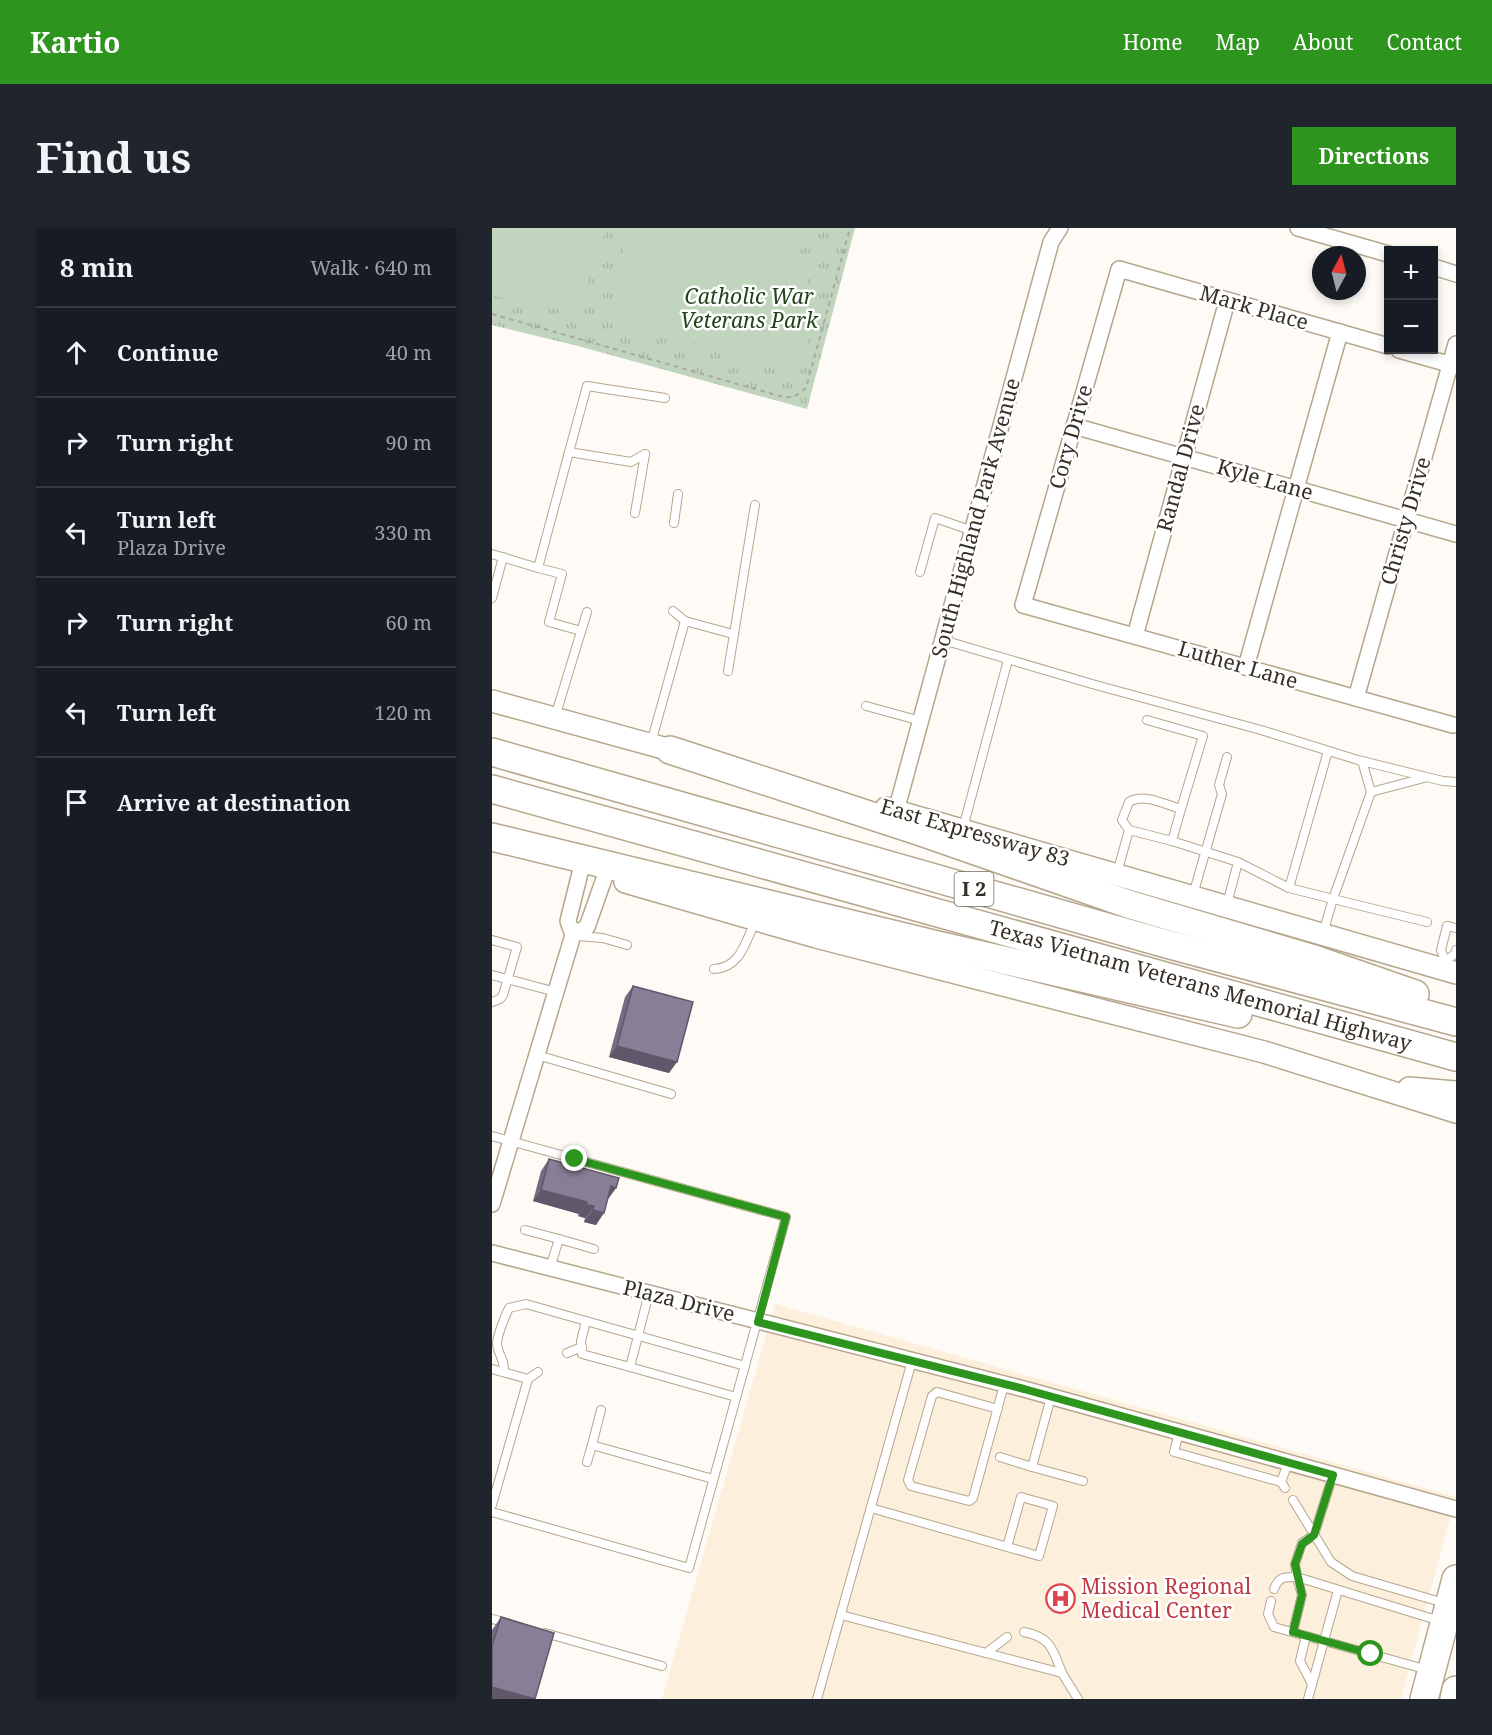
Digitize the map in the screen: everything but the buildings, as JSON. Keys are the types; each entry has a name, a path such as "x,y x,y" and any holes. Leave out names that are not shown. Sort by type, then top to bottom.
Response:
{"highway":[{"path":"661,747 918,831 1128,904 1314,959 1456,1008"},
{"name":"Texas Vietnam Veterans Memorial Highway","path":"492,752 1163,943 1456,1022"},
{"name":"Texas Vietnam Veterans Memorial Highway","path":"492,789 1456,1058"},
{"path":"492,839 950,948 1310,1030 1456,1058"},
{"path":"1424,1699 1450,1602"},
{"path":"1454,1699 1456,1690"}],"main road":[{"name":"East Expressway 83","path":"492,701 963,829 1448,968"},
{"path":"492,839 581,869 816,938 1263,1052 1456,1112"},
{"path":"1366,1084 1456,1092"}],"street":[{"name":"South Highland Park Avenue","path":"896,811 1051,242 1060,228"},
{"path":"1298,228 1335,233 1384,252"},
{"path":"1438,268 1456,274"},
{"name":"Mark Place","path":"1119,269 1384,345"},
{"name":"Cory Drive","path":"1023,605 1119,269"},
{"name":"Randal Drive","path":"1135,636 1227,301"},
{"path":"1246,667 1340,332"},
{"name":"Christy Drive","path":"1356,698 1453,366 1456,344"},
{"path":"1412,354 1453,366"},
{"name":"Kyle Lane","path":"1074,426 1456,534"},
{"name":"Luther Lane","path":"1023,605 1453,725"},
{"path":"492,1204 573,935 568,921 581,869"},
{"path":"573,935 587,927 605,876"},
{"name":"Plaza Drive","path":"492,1253 1004,1384 1456,1509"}],"lane":[{"path":"538,568 586,386 665,398"},
{"path":"569,452 631,462 645,454 635,513"},
{"path":"674,523 678,494"},
{"path":"728,670 755,506"},
{"path":"920,572 935,518 973,531"},
{"path":"492,554 562,574 549,622 581,631"},
{"path":"492,598 503,557"},
{"path":"673,611 685,621 733,634"},
{"path":"554,718 587,612"},
{"path":"661,747 685,621"},
{"path":"943,640 1362,761 1456,782"},
{"path":"963,829 1008,660"},
{"path":"866,706 921,721"},
{"path":"1147,720 1203,736 1172,841"},
{"path":"1289,888 1328,751"},
{"path":"1193,896 1222,794 1219,785 1227,757"},
{"path":"1323,934 1371,792 1362,761"},
{"path":"1371,792 1428,777"},
{"path":"1180,809 1136,798 1129,802 1122,820 1129,830 1238,862 1289,888 1427,922"},
{"path":"1116,874 1129,830"},
{"path":"1226,906 1238,862"},
{"path":"714,969 725,968 734,962 756,920"},
{"path":"1448,968 1441,950 1447,926 1456,928"},
{"path":"573,935 627,945"},
{"path":"492,940 517,947 504,995 495,1003 492,1002"},
{"path":"1448,968 1456,950"},
{"path":"492,975 556,993"},
{"path":"537,1055 671,1094"},
{"path":"492,1136 786,1217 688,1568 492,1512"},
{"path":"525,1230 594,1249"},
{"path":"550,1268 559,1239"},
{"path":"630,1367 649,1293"},
{"path":"503,1372 505,1365 497,1344 505,1316 509,1308 526,1304 745,1366"},
{"path":"586,1321 581,1341 582,1354 736,1397"},
{"path":"567,1353 582,1347"},
{"path":"817,1699 912,1361"},
{"path":"492,1369 528,1379"},
{"path":"492,1505 528,1379 538,1372"},
{"path":"998,1409 937,1392 932,1396 908,1480 911,1486 969,1502 973,1498 998,1409 1004,1384"},
{"path":"1032,1467 1052,1397"},
{"path":"587,1462 601,1410"},
{"path":"1179,1432 1174,1452 1283,1485 1288,1463"},
{"path":"592,1445 714,1479"},
{"path":"1000,1457 1083,1480"},
{"path":"1293,1632 1302,1595 1295,1564 1302,1544 1314,1535 1333,1475"},
{"path":"871,1508 1039,1556 1053,1506 1021,1497 1007,1546"},
{"path":"1293,1500 1331,1562 1352,1576 1450,1602"},
{"path":"1274,1589 1277,1581 1283,1577 1297,1577 1338,1590 1450,1602"},
{"path":"1308,1699 1338,1590"},
{"path":"1271,1601 1268,1614 1275,1627 1431,1671"},
{"path":"841,1615 1062,1673"},
{"path":"492,1619 515,1625"},
{"path":"537,1631 662,1666"},
{"path":"1024,1632 1036,1634 1051,1645 1062,1673 1078,1699"},
{"path":"1306,1636 1300,1661 1312,1684"},
{"path":"986,1653 1007,1637"},
{"path":"1070,1699 1072,1689"}],"path":[{"path":"492,314 783,397 794,397 806,388 850,228"}],"shaded area":[{"name":"Mission Regional Medical Center","path":"775,1304 1456,1497 1401,1699 662,1699"}],"green space":[{"name":"Catholic War Veterans Park","path":"492,228 855,228 807,409 578,346 492,325"},
{"path":"492,228 606,228 583,297 555,309 492,295"},
{"path":"629,228 789,228 803,266 810,308 809,335 797,376 683,339 624,326 618,308 616,314 619,265"}],"place":[{"name":"Mission Regional Medical Center","path":"1060,1599"}],"route":[{"path":"575,1159 786,1217 758,1322 1024,1389 1333,1475 1314,1535 1302,1544 1295,1564 1302,1595 1293,1632 1371,1654"}]}
